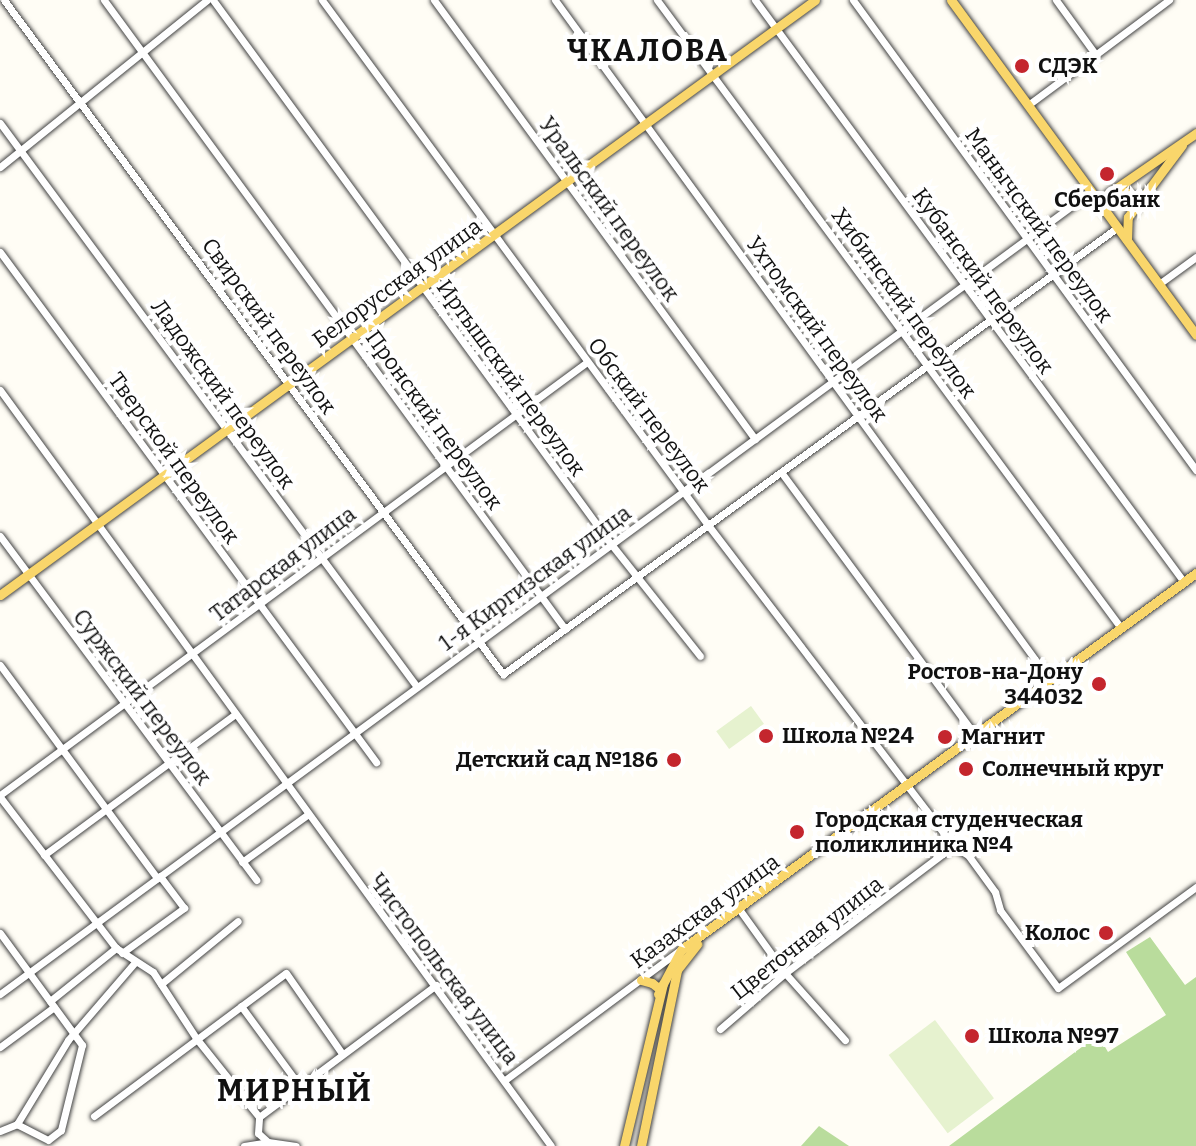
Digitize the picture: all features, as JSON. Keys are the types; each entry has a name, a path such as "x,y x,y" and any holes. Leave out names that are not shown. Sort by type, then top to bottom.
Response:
{"main road":[{"name":"Белорусская улица","path":"0,595 815,0"},
{"path":"951,0 1196,335"},
{"path":"1106,212 1113,190 1196,133"},
{"path":"1130,214 1183,142"},
{"path":"1085,180 1131,194 1127,241"},
{"path":"1106,212 1130,214"},
{"name":"Казахская улица","path":"682,949 1196,573"},
{"path":"641,1146 677,970 715,927"},
{"path":"624,1146 660,994 682,949"},
{"path":"641,980 660,994"},
{"path":"627,1130 644,1134"}],"street":[{"name":"Свирский переулок","path":"4,0 503,674 565,629"},
{"name":"Пронский переулок","path":"104,0 565,629"},
{"path":"0,167 207,0"},
{"name":"Иртышский переулок","path":"213,0 515,415 636,577 700,656"},
{"name":"Обский переулок","path":"322,0 708,525 953,846 977,867 995,892 1000,910 1058,988 1196,887"},
{"name":"Уральский переулок","path":"434,0 755,439"},
{"name":"Ухтомский переулок","path":"555,0 1050,680"},
{"name":"Хибинский переулок","path":"657,0 1121,628"},
{"name":"Кубанский переулок","path":"755,0 1184,582"},
{"name":"Манычский переулок","path":"853,0 1196,470"},
{"path":"1056,0 1096,55"},
{"path":"1028,105 1096,55 1158,3 1169,0"},
{"name":"Ладожский переулок","path":"0,123 417,687"},
{"name":"1-я Киргизская улица","path":"0,994 1092,191"},
{"path":"565,629 1118,227"},
{"name":"Тверской переулок","path":"0,252 376,762"},
{"path":"1159,284 1196,257"},
{"name":"Татарская улица","path":"0,796 587,362"},
{"name":"Чистопольская улица","path":"0,390 95,526 436,985 551,1146"},
{"path":"781,472 975,735"},
{"name":"Суржский переулок","path":"0,536 256,880"},
{"path":"0,665 106,809 184,908 119,951 0,1047"},
{"path":"44,855 234,715"},
{"path":"0,796 95,924 119,951 161,984 196,1038 259,1117 258,1133 268,1142"},
{"path":"242,862 307,815"},
{"name":"Цветочная улица","path":"720,1029 785,973 953,846"},
{"path":"739,909 785,973 845,1040"},
{"path":"161,984 238,921"},
{"path":"0,933 82,1045 80,1065 61,1130 49,1143 17,1124"},
{"name":"Казахская улица","path":"505,1080 682,949"},
{"path":"0,1131 17,1124 75,1032 135,962"},
{"path":"94,1116 286,973 341,1052"},
{"path":"259,1117 341,1052 436,985"},
{"path":"241,1006 299,1085"},
{"path":"244,1146 268,1142 296,1146"}],"green space":[{"path":"751,706 764,724 729,749 716,731"},
{"path":"1150,937 1185,985 1196,977 1196,1146 949,1146 1098,1035 1108,1052 1166,1015 1126,952"},
{"path":"935,1020 994,1098 948,1133 889,1055"},
{"path":"819,1126 849,1146 801,1146"}],"place":[{"name":"СДЭК","path":"1022,66"},
{"name":"Сбербанк","path":"1107,174"},
{"name":"Ростов-на-Дону 344032","path":"1099,684"},
{"name":"Школа №24","path":"766,736"},
{"name":"Магнит","path":"945,737"},
{"name":"Детский сад №186","path":"674,760"},
{"name":"Солнечный круг","path":"966,769"},
{"name":"Городская студенческая поликлиника №4","path":"797,832"},
{"name":"Колос","path":"1106,933"},
{"name":"Школа №97","path":"972,1036"}],"district":[{"name":"ЧКАЛОВА","path":"648,51"},
{"name":"МИРНЫЙ","path":"295,1091"}]}
